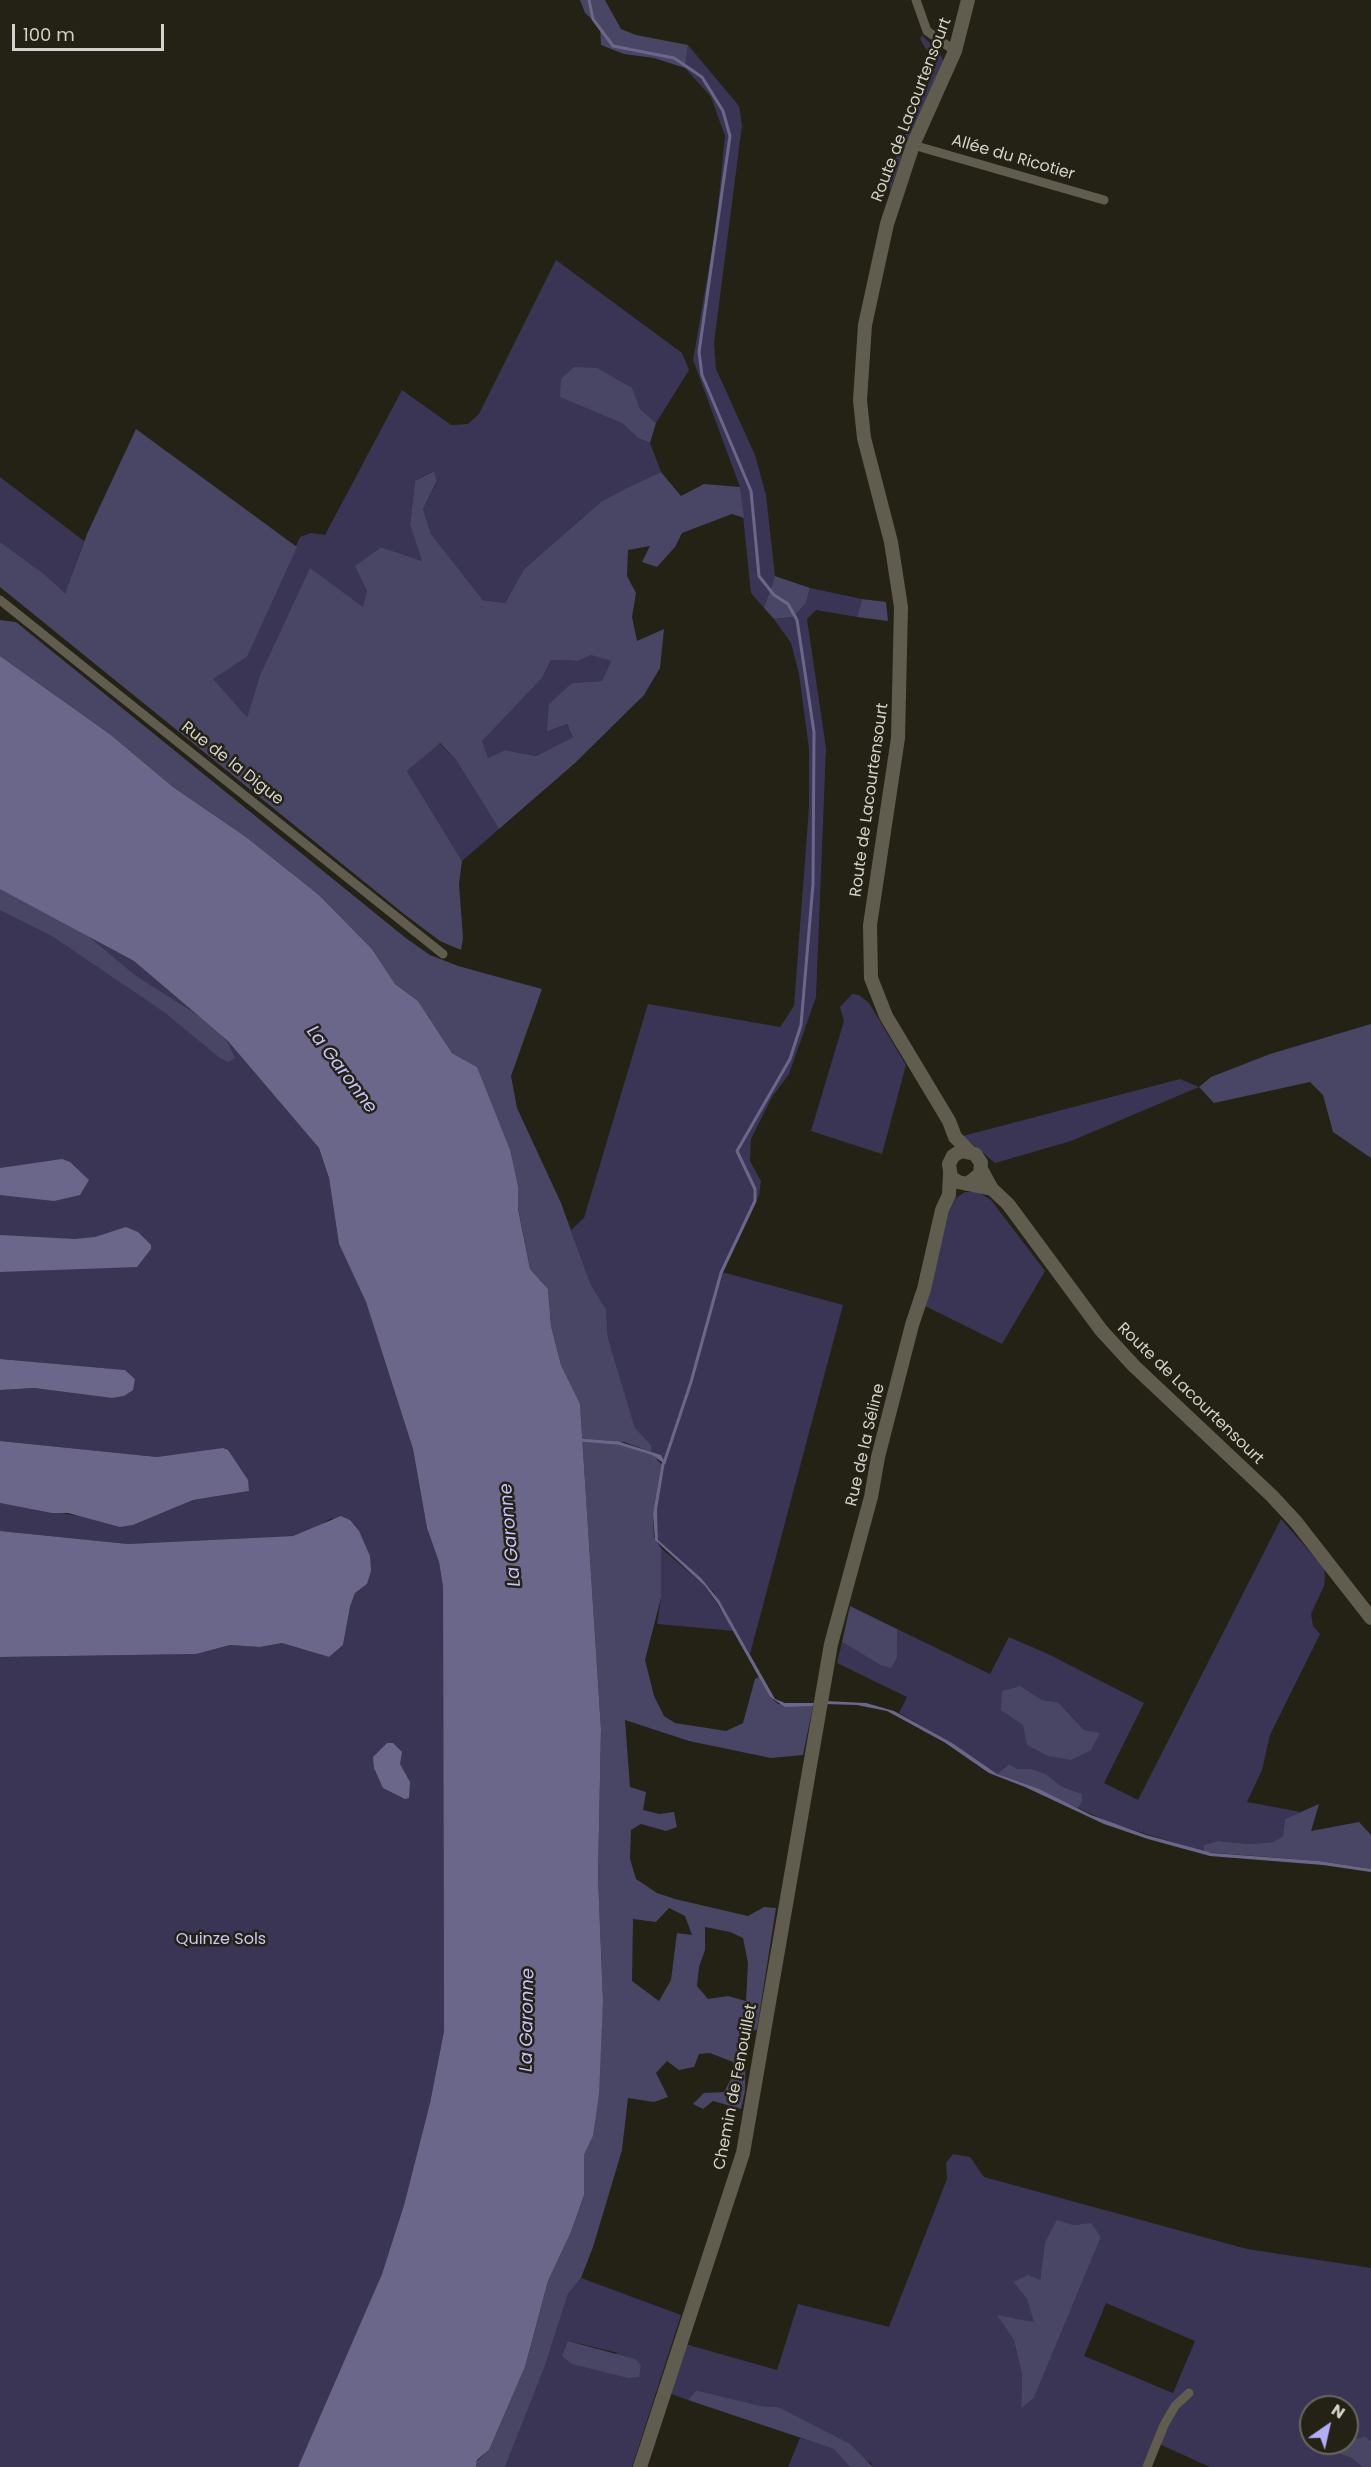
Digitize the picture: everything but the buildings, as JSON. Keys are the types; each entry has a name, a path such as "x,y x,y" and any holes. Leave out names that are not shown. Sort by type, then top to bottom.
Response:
{"main road":[{"name":"Route de Lacourtensourt","path":"968,0 955,51 913,145 887,224 875,272 860,374 864,438 891,542 901,607 898,738 871,917 868,956 871,978 886,1016 944,1111 955,1137 979,1158 981,1169 992,1189 1008,1204 1101,1330 1134,1366 1272,1496 1296,1522 1371,1618"},
{"path":"955,1137 950,1166 954,1180 992,1189"},
{"path":"950,1166 957,1153 970,1152"},
{"name":"Rue de la Séline","path":"819,1703 839,1610 872,1497 878,1457 924,1289 942,1210 949,1195 950,1166"},
{"path":"949,1195 978,1178 981,1169"},
{"name":"Chemin de Fenouillet","path":"640,2467 743,2153 819,1703"}],"street":[{"path":"916,0 927,32 955,51"},
{"name":"Allée du Ricotier","path":"913,145 1104,200"},
{"name":"Rue de la Digue","path":"0,600 443,954"},
{"path":"1147,2467 1164,2425 1175,2406 1189,2393"}],"green space":[{"path":"922,35 941,55 943,61 904,150 890,191 889,173 933,73 934,63 920,39"},
{"path":"688,45 739,106 742,125 714,343 716,369 755,455 766,495 775,576 764,608 751,593 740,487 693,360 716,227 725,136 711,97 685,68"},
{"path":"556,260 682,353 689,370 656,423 640,409 631,388 595,410 622,423 638,438 650,443 661,472 602,501 524,569 505,603 483,600 431,534 423,509 437,482 433,471 415,481 410,525 422,561 381,547 356,566 367,591 364,608 310,569 260,675 247,717 212,679 247,657 300,537 311,533 325,535 402,390 451,425 468,424 479,414"},
{"path":"0,477 84,541 65,593 43,573 0,542"},
{"path":"810,588 862,599 857,617 816,610 807,619 826,748 816,997 789,1074 772,1097 751,1139 750,1161 761,1181 759,1195 722,1272 843,1305 750,1654 713,1591 658,1540 657,1510 665,1462 661,1455 651,1452 651,1445 635,1429 608,1338 606,1309 591,1285 571,1230 584,1218 648,1004 780,1027 794,1006 809,807 809,749 799,674 791,643 774,619 793,617 806,603"},
{"path":"591,654 611,661 602,681 571,683 548,732 567,724 573,737 536,756 505,750 488,758 481,741 542,678 551,660 578,661"},
{"path":"439,743 456,760 499,829 462,861 407,771"},
{"name":"Quinze Sols","path":"0,889 134,961 227,1040 319,1148 329,1178 339,1244 366,1302 413,1449 427,1528 439,1562 443,1587 444,2031 430,2103 404,2205 382,2274 298,2467 0,2467 0,1657 195,1654 230,1645 260,1647 282,1643 329,1657 343,1645 355,1593 367,1584 332,1518 317,1527 293,1536 128,1544 0,1531 0,1503 133,1525 193,1500 249,1491 228,1450 157,1457 0,1441 0,1390 34,1388 112,1398 124,1396 132,1390 135,1379 125,1370 0,1359"},
{"path":"852,994 859,995 869,1003 906,1065 882,1154 811,1131 844,1021 840,1007"},
{"path":"1180,1079 1199,1087 1071,1141 995,1163 963,1136"},
{"path":"965,1192 978,1192 991,1200 1045,1271 1002,1344 925,1306 949,1212 956,1198"},
{"path":"1281,1519 1324,1568 1325,1576 1324,1586 1311,1614 1313,1626 1320,1634 1270,1735 1262,1770 1247,1802 1301,1812 1285,1819 1283,1836 1273,1842 1250,1844 1218,1841 1204,1845 1204,1852 1111,1823 1078,1808 1082,1802 1081,1794 1061,1786 1046,1774 1032,1769 1018,1769 1009,1764 997,1774 951,1743 899,1713 907,1697 837,1663 842,1642 880,1665 897,1658 897,1629 990,1674 1009,1637 1050,1655 1144,1703 1104,1783 1138,1800","holes":["1021,1686 1042,1700 1058,1702 1084,1730 1100,1734 1028,1745"]},
{"path":"661,1548 705,1586 735,1631 657,1624 661,1598"},
{"path":"953,2154 970,2157 984,2177 1247,2249 1371,2268 1371,2441 1365,2436 1359,2438 1359,2395 1299,2395 1299,2455 1343,2455 1352,2458 1362,2467 1210,2467 1159,2444 1149,2467 873,2467 871,2463 778,2407 761,2406 696,2390 688,2400 669,2393 685,2344 777,2370 798,2304 889,2327 947,2179 946,2163","holes":["1091,2224 1101,2237 1034,2398 1021,2409 1022,2375 1014,2340 1014,2318 1035,2323 1027,2299 1013,2282 1040,2280 1045,2242 1073,2225","1106,2303 1195,2341 1173,2393 1084,2356"]},
{"path":"581,2278 681,2315 632,2467 505,2467 545,2366 568,2294","holes":["568,2341 618,2353 584,2365 572,2364"]},
{"path":"800,2438 835,2449 850,2467 788,2467"}],"shaded area":[{"path":"580,0 605,0 621,29 636,35 688,45 685,68 654,58 624,54 601,45 600,26 585,13"},
{"path":"574,367 597,368 632,388 640,409 656,423 650,443 638,438 622,423 560,397 561,379"},
{"path":"136,429 297,547 247,657 213,679 247,717 260,675 310,568 363,607 367,591 355,566 381,547 422,561 410,525 415,481 434,471 437,481 423,509 431,534 483,600 505,603 524,569 602,501 661,472 681,496 704,484 740,487 744,518 732,514 682,533 675,547 657,567 642,562 650,546 628,550 627,576 636,593 632,617 637,641 664,629 660,668 644,695 575,763 499,829 456,760 440,743 407,771 462,861 459,884 463,938 461,950 440,941 404,914 0,587 0,542 43,573 65,593 87,534","holes":["591,655 611,661 602,681 572,683 549,704 547,732 567,724 573,737 536,756 505,750 488,758 482,741 542,678 551,660 578,661"]},
{"path":"775,576 810,588 806,603 793,617 774,619 764,608"},
{"path":"862,599 886,602 888,621 857,617"},
{"path":"0,620 16,622 407,939 430,955 458,966 542,989 511,1076 517,1108 561,1203 591,1285 606,1309 608,1338 635,1428 651,1445 651,1452 624,1442 614,1443 653,1455 663,1466 653,1516 654,1537 661,1548 661,1598 645,1660 654,1696 664,1716 675,1723 726,1731 743,1723 755,1679 759,1677 770,1697 778,1704 813,1706 803,1755 771,1758 689,1741 625,1720 630,1787 646,1792 643,1810 659,1814 674,1812 677,1827 666,1831 641,1824 631,1830 630,1859 636,1879 657,1893 675,1899 748,1916 764,1907 776,1908 757,2029 746,2036 745,2091 741,2109 713,2101 703,2109 693,2104 704,2093 724,2092 733,2075 733,2062 710,2053 699,2054 694,2067 679,2070 667,2061 656,2073 668,2097 654,2102 628,2098 622,2150 593,2247 581,2278 568,2294 545,2366 505,2467 476,2467 477,2461 489,2450 525,2367 548,2281 571,2232 584,2195 584,2155 593,2136 603,2001 598,1876 601,1729 580,1405 561,1365 551,1326 548,1289 530,1269 518,1208 518,1186 477,1067 452,1053 418,1001 395,984 372,949 319,895 246,837 173,787 111,735 0,656","holes":["669,1908 685,1916 692,1935 677,1933 671,1980 659,2001 632,1981 633,1919 656,1922","705,1927 730,1932 743,1938 748,1963 746,2001 728,1996 708,1999 697,1986 699,1967 705,1950"]},
{"path":"0,885 88,936 136,976 210,1023 224,1035 235,1058 228,1062 220,1058 164,1012 52,936 0,910"},
{"path":"1371,1024 1371,1158 1333,1132 1323,1095 1310,1082 1214,1103 1199,1087 1211,1077 1270,1054"},
{"path":"850,1606 897,1629 897,1658 891,1668 880,1665 842,1642"},
{"path":"1021,1686 1042,1700 1058,1702 1084,1730 1100,1733 1091,1750 1071,1760 1048,1756 1027,1745 1023,1725 1001,1710 1002,1691"},
{"path":"1009,1764 1018,1769 1032,1769 1046,1774 1061,1786 1082,1794 1082,1802 1078,1808 997,1774"},
{"path":"1319,1804 1311,1831 1359,1822 1371,1835 1371,1869 1319,1861 1204,1852 1204,1845 1218,1841 1250,1844 1273,1842 1283,1836 1285,1819"},
{"path":"1057,2220 1073,2225 1091,2223 1101,2237 1034,2398 1021,2409 1022,2375 1014,2340 997,2315 1034,2322 1027,2299 1013,2282 1028,2275 1040,2280 1045,2242"},
{"path":"568,2341 635,2359 641,2365 639,2377 628,2378 572,2364 562,2356"},
{"path":"696,2390 761,2406 778,2407 850,2444 873,2467 850,2467 834,2449 688,2400"},
{"path":"1365,2436 1371,2441 1371,2467 1362,2467 1352,2458 1343,2455 1359,2455 1359,2438"}],"water":[{"name":"La Garonne","path":"0,656 111,735 173,787 246,837 319,895 372,949 395,984 418,1001 452,1053 477,1067 510,1150 518,1186 518,1209 530,1269 548,1289 551,1326 561,1365 580,1404 601,1729 598,1876 603,2001 599,2094 593,2136 584,2155 584,2195 571,2232 548,2281 525,2367 489,2450 477,2460 476,2467 298,2467 382,2274 404,2205 430,2103 444,2031 443,1587 439,1562 427,1528 413,1449 366,1302 339,1244 329,1178 319,1148 227,1040 134,961 0,889"},
{"path":"62,1159 70,1162 89,1180 80,1195 54,1201 0,1195 0,1168"},
{"path":"126,1227 138,1232 151,1245 151,1249 137,1267 0,1272 0,1235 75,1239 95,1237"},
{"path":"0,1359 125,1370 135,1379 133,1390 124,1396 112,1398 34,1388 0,1390"},
{"path":"0,1441 157,1457 223,1448 228,1450 248,1480 249,1491 193,1500 133,1525 120,1527 68,1513 52,1513 0,1503"},
{"path":"617,1441 661,1455 665,1462 657,1510 658,1540 701,1578 719,1600 775,1699 785,1703 814,1703 813,1706 785,1707 770,1697 718,1604 705,1586 655,1540 653,1514 662,1462 652,1455 613,1443"},
{"path":"341,1516 350,1520 359,1531 370,1556 371,1571 367,1584 355,1593 343,1645 329,1657 282,1643 260,1647 230,1645 196,1654 0,1657 0,1531 128,1544 293,1536"},
{"path":"826,1701 866,1703 894,1711 952,1743 997,1774 1039,1789 1091,1815 1146,1835 1212,1853 1319,1861 1371,1869 1371,1872 1323,1865 1210,1856 1148,1839 1104,1824 989,1773 944,1742 887,1711 857,1705 824,1704"},
{"path":"387,1743 393,1743 402,1752 400,1764 410,1782 409,1798 405,1799 383,1788 374,1768 373,1757"}],"waterway":[{"path":"589,0 593,19 613,46 674,58 702,77 723,111 730,136 699,352 702,375 751,491 759,576 774,595 788,604 797,620 814,732 813,884 801,1025 790,1059 737,1151 755,1189 755,1201 721,1273 691,1382 664,1463"},
{"path":"579,1440 617,1443"}]}
